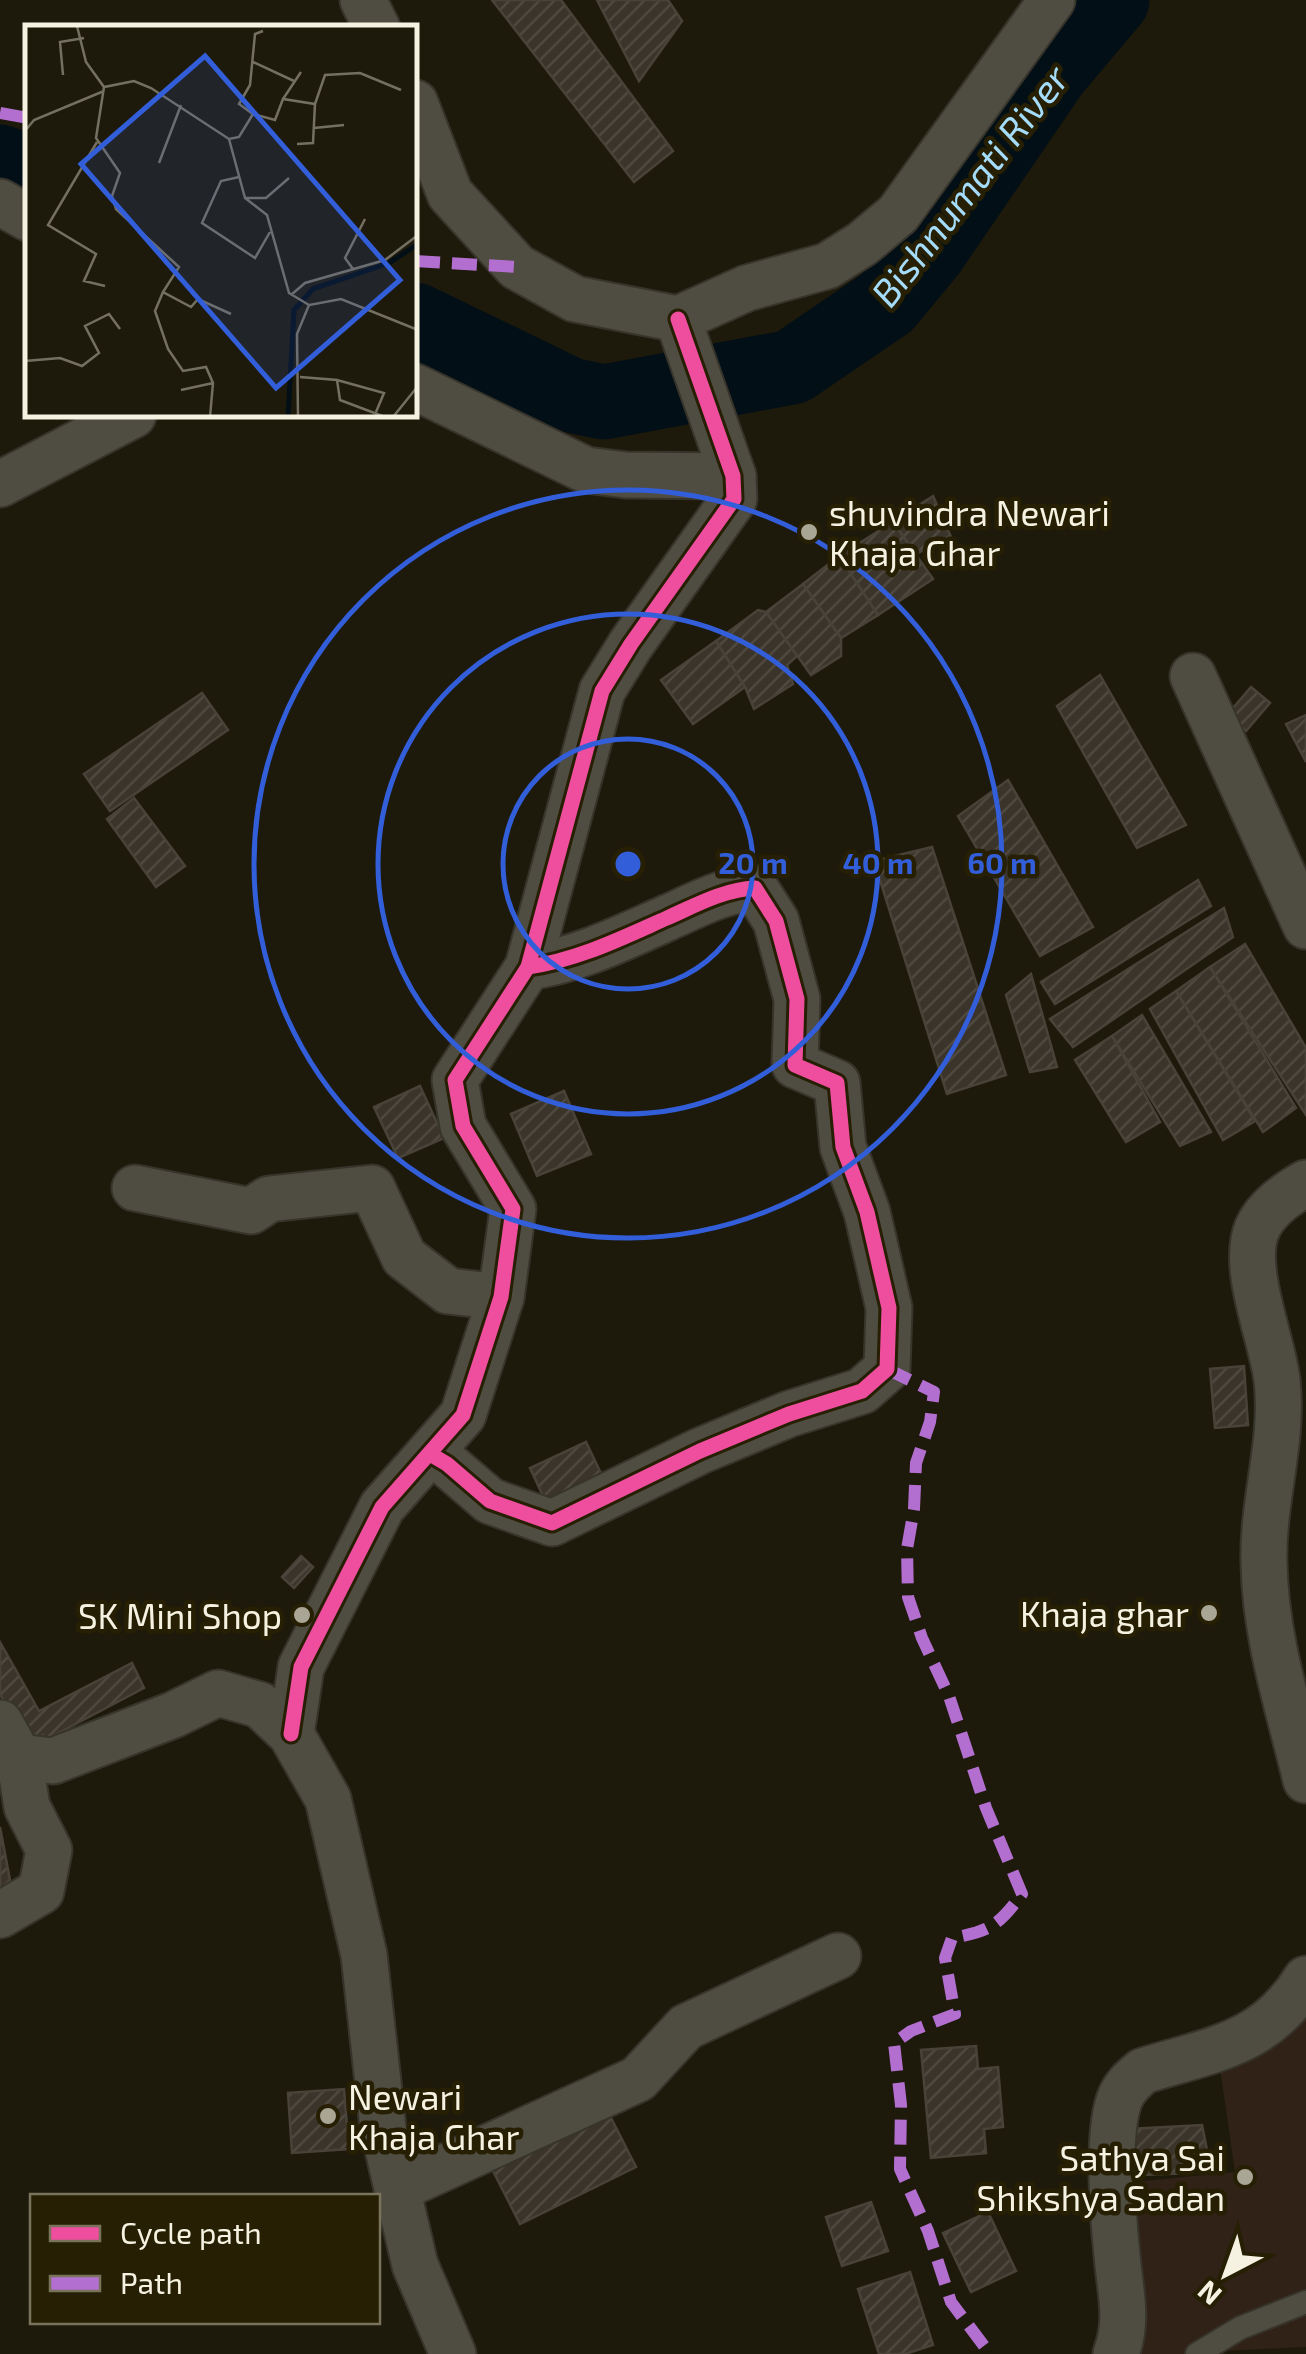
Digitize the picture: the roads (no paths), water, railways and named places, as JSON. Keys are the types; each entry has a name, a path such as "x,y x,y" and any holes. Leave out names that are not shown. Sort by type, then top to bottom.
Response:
{"street":[{"path":"363,0 376,25"},
{"path":"418,111 450,194 518,268 575,300 678,319 747,288 827,266 898,214 1052,0"},
{"path":"0,202 25,216"},
{"path":"291,1734 301,1667 382,1507 464,1415 501,1297 513,1209 463,1126 456,1080 528,967 602,691 630,644 734,499 726,459 678,319"},
{"path":"418,388 586,470 626,476 726,459"},
{"path":"0,484 127,418"},
{"path":"1192,676 1257,811 1306,926"},
{"path":"430,1454 490,1501 552,1523 700,1450 789,1414 862,1391 887,1368 889,1308 867,1212 843,1147 838,1082 795,1065 797,999 776,921 755,888 741,889 694,906 564,962 528,967"},
{"path":"1306,1182 1270,1208 1256,1230 1254,1245 1257,1294 1277,1377 1280,1418 1263,1560 1267,1610 1306,1780"},
{"path":"136,1188 251,1212 269,1199 372,1188 404,1258 448,1291 501,1297"},
{"path":"10,1740 53,1761 173,1715 218,1693 260,1705 291,1734 328,1799 364,1955 383,2128 415,2265 453,2354"},
{"path":"0,1915 42,1891 49,1850 27,1808 10,1740"},
{"path":"397,2189 638,2080 686,2027 838,1956"},
{"path":"1116,2354 1124,2333 1125,2304 1117,2256 1114,2167 1119,2100 1130,2082 1143,2071 1254,2034 1288,2007 1306,1978"}],"lane":[{"path":"1197,2354 1240,2328 1306,2302"}],"waterway":[{"name":"Bishnumati River","path":"418,321 570,395 604,402 792,367 886,303 929,251 1052,71 1112,0"},
{"name":"Bishnumati River","path":"0,162 25,171"}],"place":[{"name":"shuvindra Newari Khaja Ghar","path":"809,532"},
{"name":"Khaja ghar","path":"1209,1613"},
{"name":"SK Mini Shop","path":"302,1615"},
{"name":"Newari Khaja Ghar","path":"328,2116"},
{"name":"Sathya Sai Shikshya Sadan","path":"1245,2177"}]}
